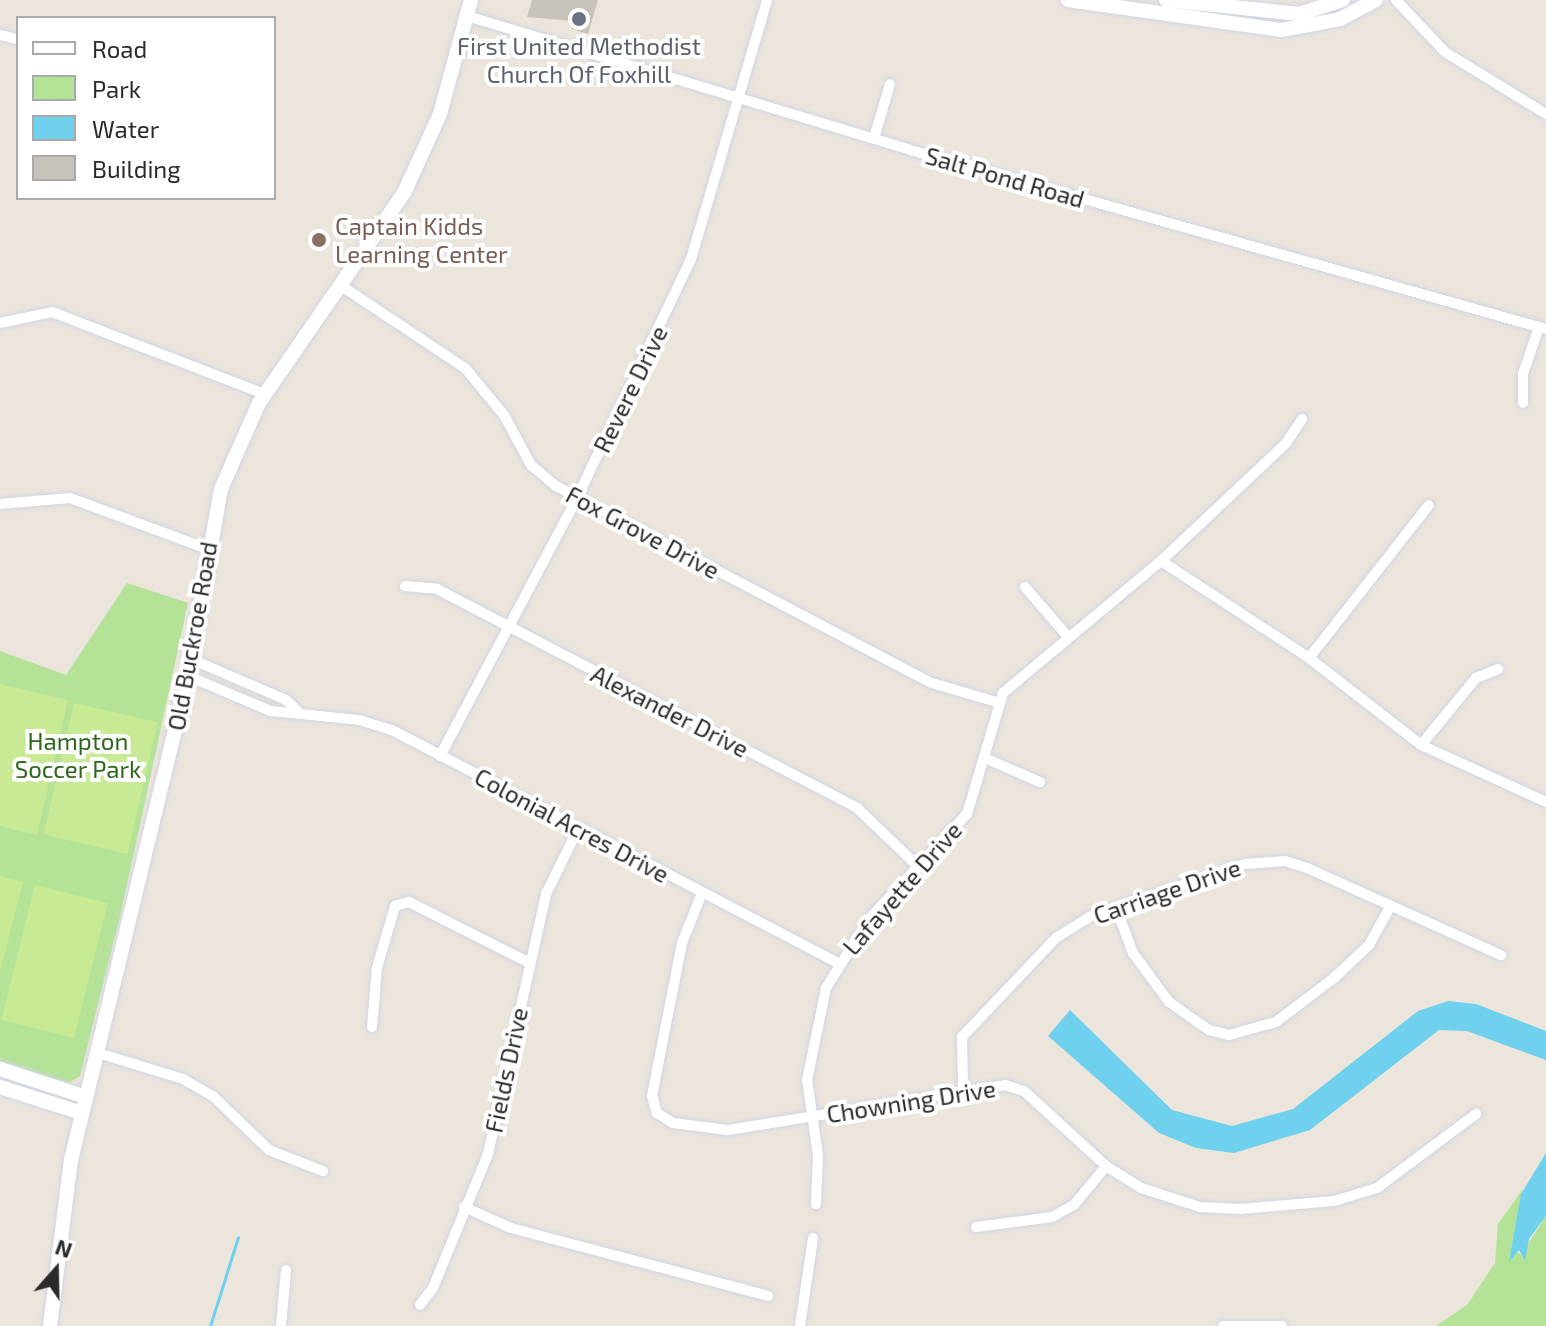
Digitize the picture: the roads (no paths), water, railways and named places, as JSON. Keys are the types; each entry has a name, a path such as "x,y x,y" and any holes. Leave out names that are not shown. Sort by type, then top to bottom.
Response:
{"main road":[{"name":"Old Buckroe Road","path":"50,1326 63,1206 82,1113 188,676 208,549 226,475 265,394 388,223 428,144 471,0"},
{"path":"1166,0 1219,3 1299,14 1343,0"},
{"path":"1077,1 1216,23 1299,29 1340,19 1375,0"},
{"path":"0,1069 86,1097"},
{"path":"0,1087 82,1113"}],"street":[{"name":"Revere Drive","path":"440,756 577,498 691,259 767,0"},
{"path":"1396,0 1445,52 1546,114"},
{"path":"1216,23 1219,3"},
{"name":"Salt Pond Road","path":"467,16 739,99 1543,328"},
{"path":"874,138 890,84"},
{"name":"Fox Grove Drive","path":"343,287 465,368 504,415 531,465 577,498 932,683 1000,703"},
{"path":"0,323 52,312 265,394"},
{"path":"1523,403 1523,374 1543,328"},
{"name":"Lafayette Drive","path":"816,1204 810,1054 838,963 967,814 987,759 1000,703 1012,681 1161,561 1286,443 1302,419"},
{"path":"0,504 70,498 208,549"},
{"path":"1309,658 1429,505"},
{"path":"1161,561 1309,658 1421,745 1546,802"},
{"name":"Alexander Drive","path":"405,586 437,589 857,808 919,867"},
{"path":"1025,587 1069,638"},
{"name":"Colonial Acres Drive","path":"191,659 286,700 298,711"},
{"path":"1421,745 1476,678 1498,669"},
{"name":"Colonial Acres Drive","path":"188,676 271,711 298,711 375,723 838,963"},
{"path":"987,759 1040,782"},
{"name":"Fields Drive","path":"420,1305 433,1288 501,1103 528,962 546,894 578,829"},
{"name":"Carriage Drive","path":"963,1088 958,1050 969,1025 1056,938 1116,908 1264,860 1307,868 1501,955"},
{"name":"Chowning Drive","path":"702,893 682,943 653,1108 673,1123 710,1131 811,1117 963,1088 1005,1085 1024,1091 1106,1166 1141,1188 1200,1207 1334,1201 1400,1175 1476,1114"},
{"path":"372,1027 377,968 395,906 409,902 528,962"},
{"path":"1116,908 1133,953 1169,1002 1209,1030 1229,1035 1276,1022 1335,977 1369,945 1390,907"},
{"path":"98,1053 183,1079 214,1097 269,1150 323,1171"},
{"path":"976,1227 1052,1217 1074,1205 1106,1166"},
{"path":"464,1207 511,1228 768,1296"},
{"path":"800,1326 813,1238"},
{"path":"281,1326 286,1270"},
{"path":"1223,1326 1282,1326"}],"water":[{"path":"1448,1001 1476,1004 1546,1031 1546,1060 1467,1031 1439,1030 1310,1130 1234,1153 1196,1148 1159,1133 1048,1036 1070,1010 1172,1110 1232,1126 1293,1109 1418,1011"},
{"path":"1546,1153 1546,1216 1529,1239 1525,1261 1519,1250 1509,1262 1521,1194"}],"waterway":[{"path":"210,1326 238,1237"}],"place":[{"name":"First United Methodist Church Of Foxhill","path":"579,19"},
{"name":"Captain Kidds Learning Center","path":"319,240"}],"park label":[{"name":"Hampton Soccer Park","path":"78,755"}]}
